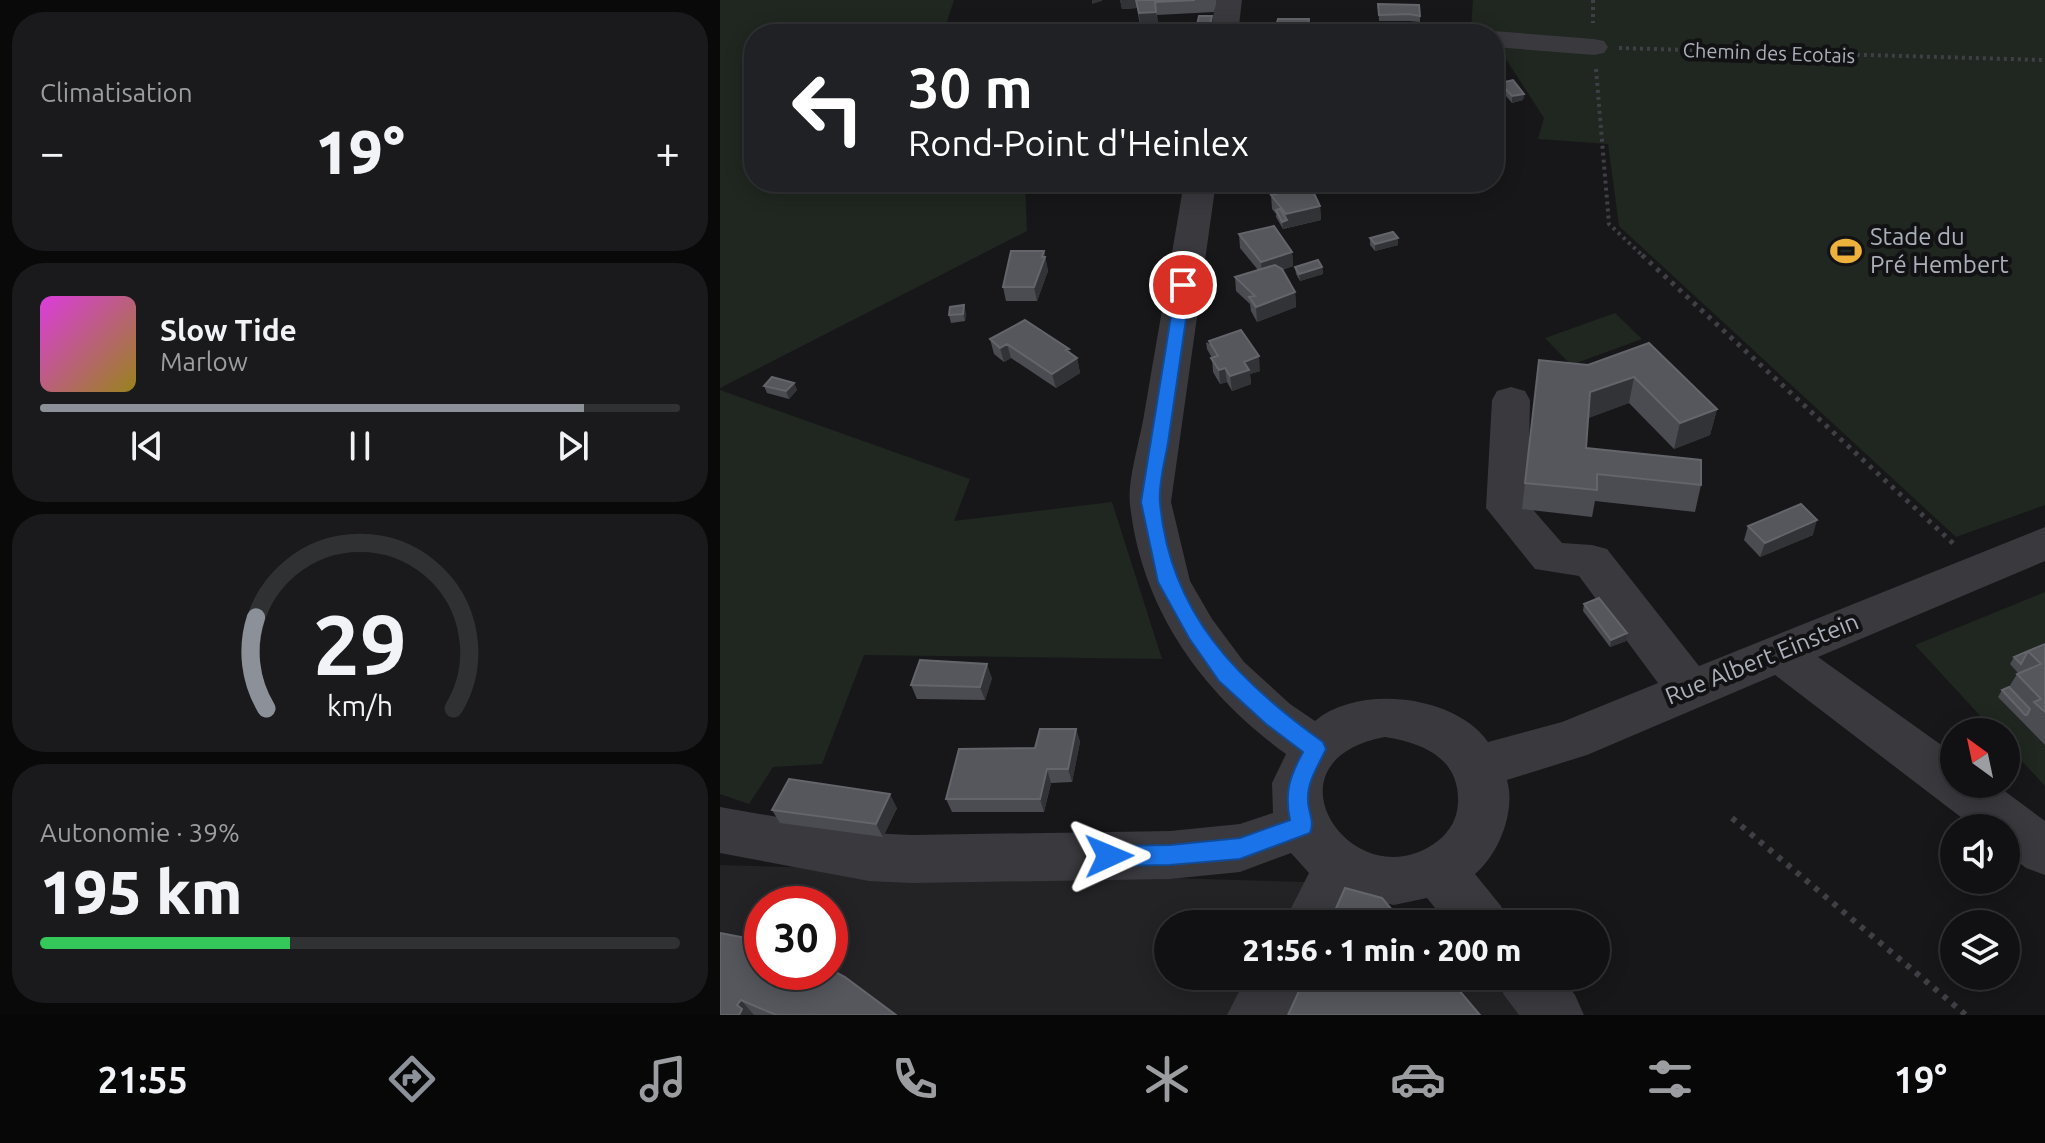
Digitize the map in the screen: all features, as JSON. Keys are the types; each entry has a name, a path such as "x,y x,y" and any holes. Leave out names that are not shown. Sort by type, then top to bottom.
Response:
{"street":[{"path":"1225,24 1229,0"},
{"path":"1504,40 1594,47"},
{"path":"1198,192 1150,502 1168,582 1196,632 1227,675 1273,718 1316,749"},
{"path":"1511,400 1507,508 1550,558 1592,561 1689,689"},
{"name":"Rue Albert Einstein","path":"1477,767 1556,746 2045,543"},
{"path":"1780,651 1809,677 1940,772"},
{"path":"1385,717 1408,719 1450,735 1477,767 1484,786 1484,811 1473,839 1458,857 1438,870 1419,877 1392,881 1368,878 1340,868 1310,841 1302,826 1297,800 1300,779 1316,749 1338,731 1356,723 1385,717"},
{"path":"1975,798 2045,851"},
{"path":"720,830 869,857 911,859 1170,855 1240,848 1302,826"},
{"path":"1318,910 1340,868"},
{"path":"1438,870 1471,910"},
{"path":"1256,1015 1271,990"},
{"path":"1535,990 1555,1015"}],"path":[{"path":"1593,0 1609,224 1963,554"},
{"name":"Chemin des Ecotais","path":"1594,47 1774,55 2045,60"},
{"path":"1732,818 1966,1015"}],"shaded area":[{"path":"720,0 954,0 946,24 744,24 744,192 1025,192 1027,231 720,388"},
{"name":"Stade du Pré Hembert","path":"1473,0 2045,0 2045,505 1956,537 1619,226 1608,144 1538,139 1544,118 1504,56 1504,24 1471,24"},
{"path":"1615,313 1642,339 1571,365 1545,338"},
{"path":"720,390 970,479 954,521 1112,502 1162,659 864,655 822,764 773,767 749,804 720,794"},
{"path":"2045,592 2045,786 2020,759 2020,718 1982,718 1915,645"},
{"path":"720,865 1305,882 1390,910 1154,910 1154,990 1509,990 1530,1015 720,1015"}],"building":[{"path":"1136,0 1195,0 1155,2 1156,12 1139,13"},
{"path":"1378,4 1419,5 1420,16 1379,15"},
{"path":"1199,16 1212,16 1210,24 1197,24"},
{"path":"1278,19 1309,19 1309,24 1277,24"},
{"path":"1513,80 1524,94 1512,96 1504,87 1504,82"},
{"path":"1275,192 1313,192 1320,206 1286,214 1271,195"},
{"path":"1280,209 1287,220 1282,222 1276,210"},
{"path":"1274,226 1292,252 1261,262 1239,234"},
{"path":"1393,232 1398,238 1375,244 1370,238"},
{"path":"1011,251 1044,251 1042,257 1045,257 1034,287 1003,287"},
{"path":"1318,260 1322,267 1299,274 1295,267"},
{"path":"1275,265 1282,269 1295,292 1256,307 1249,297 1255,296 1235,277"},
{"path":"964,305 963,314 949,315 950,307"},
{"path":"1025,320 1069,349 1066,350 1077,358 1052,374 1007,344 1000,348 990,339"},
{"path":"1241,330 1259,356 1244,362 1249,370 1230,376 1225,368 1219,370 1211,358 1218,356 1209,341"},
{"path":"1649,343 1717,409 1680,423 1634,377 1590,392 1586,448 1701,460 1701,485 1597,474 1597,490 1525,483 1539,360 1588,365"},
{"path":"772,377 794,383 786,391 764,386"},
{"path":"1801,504 1817,520 1765,543 1748,526"},
{"path":"1599,598 1627,633 1611,640 1584,604"},
{"path":"2045,644 2045,712 2034,702 2041,699 2017,674 2041,664 2028,651"},
{"path":"2028,651 2021,664 2014,657"},
{"path":"920,660 987,664 980,687 911,685"},
{"path":"2009,687 2030,709 2027,715 2002,690"},
{"path":"1040,729 1076,729 1068,769 1047,769 1040,799 946,799 959,749 1035,748"},
{"path":"789,779 890,794 876,824 772,810"},
{"path":"1345,888 1382,898 1392,910 1335,910"},
{"path":"720,933 744,938 744,990 848,990 848,979 896,1015 776,1015 741,1000 737,1005 742,1009 739,1015 720,1015"},
{"path":"1300,990 1459,990 1480,1015 1288,1015"}],"place":[{"name":"Stade du Pré Hembert","path":"1846,251"}],"route":[{"path":"1109,856 1170,855 1240,848 1302,826 1297,800 1300,779 1316,749 1273,718 1227,675 1196,632 1168,582 1150,502 1183,285"}]}
